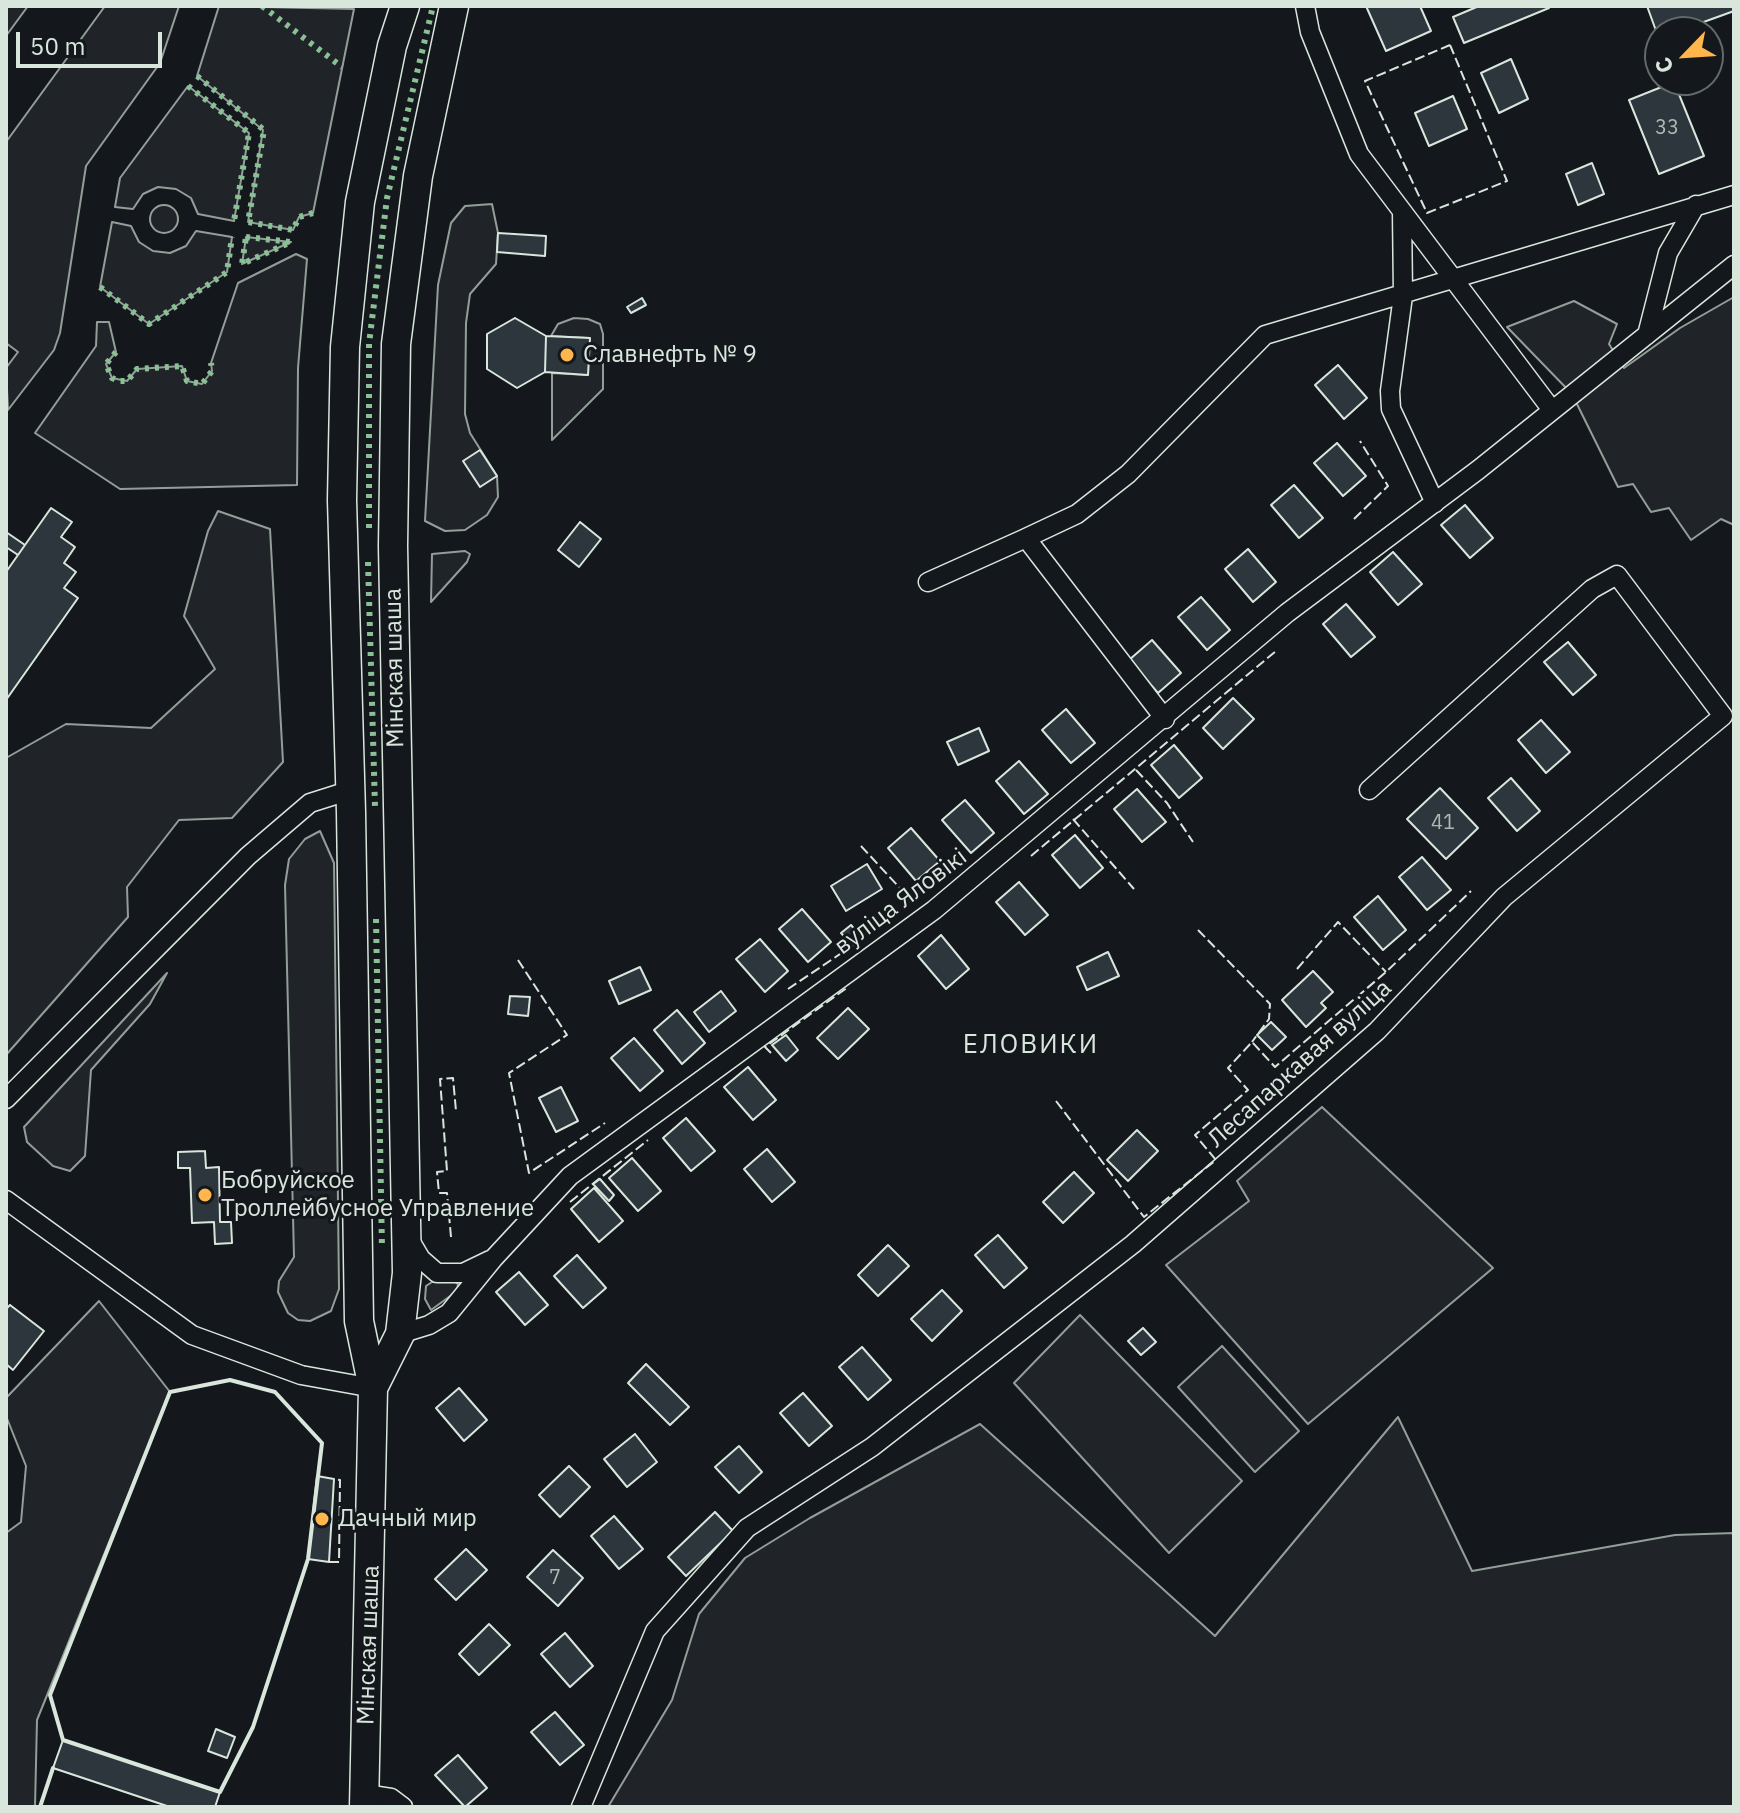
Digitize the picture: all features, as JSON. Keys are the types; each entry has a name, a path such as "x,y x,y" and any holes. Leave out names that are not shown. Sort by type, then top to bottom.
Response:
{"main road":[{"name":"Мінская шаша","path":"364,1800 373,1388 359,1321 351,801 342,500 345,347 360,202 392,46 405,6"},
{"name":"Мінская шаша","path":"400,1334 408,1237 393,546 396,344 418,176 454,6"},
{"path":"351,801 361,827 379,831 388,828 398,812"},
{"path":"352,913 357,904 372,893 390,897 401,913"},
{"path":"359,1321 376,1339 390,1340 400,1334"},
{"path":"373,1388 400,1334"}],"street":[{"path":"1305,6 1316,47 1359,154 1552,410"},
{"path":"928,582 1077,514 1128,474 1265,335 1734,195"},
{"path":"1647,335 1668,253 1696,205"},
{"path":"1402,211 1403,296 1390,391 1391,409 1435,503"},
{"name":"вуліца Яловікі","path":"400,1334 429,1325 449,1313 493,1259 570,1176 934,910 1165,719 1287,613 1435,503 1734,265"},
{"path":"1026,538 1165,719"},
{"name":"Лесапаркавая вуліца","path":"581,1807 655,1631 747,1528 872,1447 1133,1244 1377,1031 1504,897 1723,716 1617,575 1592,589 1369,790"},
{"path":"6,1099 248,856 310,803 351,801"},
{"path":"6,1200 192,1335 301,1375 373,1388"},
{"path":"408,1237 421,1259 437,1273 463,1273 493,1259"},
{"path":"364,1800 391,1798 403,1807"}],"shaded area":[{"path":"6,6 28,6 6,36"},
{"path":"105,6 179,6 160,63 86,166 60,333 54,350 8,410 6,368 18,352 6,343 6,142"},
{"path":"219,6 354,9 313,213 299,217 293,230 248,222 263,130 197,76"},
{"path":"188,86 249,133 234,221 198,214 191,198 176,189 158,187 143,194 133,209 115,207 120,178"},
{"path":"492,204 498,233 496,264 470,294 466,323 465,414 470,433 497,476 498,497 487,515 465,530 445,531 425,521 438,285 451,223 465,206"},
{"path":"164,205 174,209 178,219 174,229 164,233 154,229 150,219 154,209"},
{"path":"112,222 131,226 139,242 153,251 170,253 186,246 196,231 232,237 227,272 149,324 100,287"},
{"path":"246,237 291,242 242,264"},
{"path":"296,254 307,259 298,368 297,485 120,489 35,433 96,346 97,322 109,322 116,352 106,364 112,378 127,381 137,369 182,366 187,381 202,384 212,371 211,363 238,283"},
{"path":"1734,297 1734,525 1721,519 1691,540 1669,508 1651,512 1633,484 1618,487 1572,394 1507,327 1574,301 1617,324 1609,344 1624,368 1680,328"},
{"path":"574,318 600,324 603,334 603,389 552,440 552,373 588,375 589,338 551,336 558,324"},
{"path":"218,511 270,529 283,762 232,818 179,820 127,887 128,917 6,1055 6,758 66,724 151,728 215,669 184,616 208,531"},
{"path":"465,551 470,554 467,562 431,602 432,554"},
{"path":"320,831 334,863 339,1289 331,1311 310,1321 298,1320 288,1313 278,1292 279,1281 294,1257 285,885 289,859 305,839"},
{"path":"167,973 150,1004 91,1070 85,1156 70,1171 53,1166 27,1142 24,1127"},
{"path":"1322,1107 1493,1268 1308,1424 1166,1265 1249,1201 1237,1181"},
{"path":"435,1280 452,1280 458,1284 457,1291 431,1310 425,1299 426,1286"},
{"path":"99,1301 170,1392 37,1720 35,1807 6,1807 6,1533 21,1522 26,1466 6,1416 6,1398"},
{"path":"1080,1315 1242,1481 1169,1553 1014,1383"},
{"path":"1222,1346 1299,1431 1255,1472 1178,1387"},
{"path":"1398,1417 1472,1571 1675,1535 1734,1533 1734,1807 608,1807 672,1700 699,1614 745,1558 810,1518 980,1424 1215,1636"}],"building":[{"path":"1366,6 1420,6 1431,31 1386,51"},
{"path":"1479,6 1549,8 1464,43 1453,17"},
{"path":"1647,6 1734,6 1734,11 1720,16 1651,16"},
{"path":"1511,59 1528,99 1499,113 1481,73"},
{"path":"1644,94 1680,96 1704,156 1659,174 1629,100"},
{"path":"1453,96 1467,129 1429,146 1415,113"},
{"path":"1592,163 1604,194 1578,205 1566,174"},
{"path":"498,233 546,236 545,256 497,252"},
{"path":"642,298 646,305 631,313 627,307"},
{"path":"515,318 546,336 545,372 517,388 487,369 487,334"},
{"name":"Славнефть № 9","path":"546,336 590,338 588,375 545,372"},
{"path":"1338,365 1367,398 1344,419 1315,385"},
{"path":"1337,443 1366,476 1343,496 1314,463"},
{"path":"480,450 497,476 480,487 463,461"},
{"path":"1294,485 1323,518 1299,538 1271,505"},
{"path":"1465,505 1493,538 1470,558 1441,525"},
{"path":"51,508 72,522 61,537 75,547 64,563 76,572 64,588 78,598 6,700 6,572"},
{"path":"580,522 601,539 579,567 558,550"},
{"path":"6,532 25,545 18,555 6,547"},
{"path":"1248,549 1276,582 1253,602 1225,569"},
{"path":"1393,552 1422,584 1398,605 1370,572"},
{"path":"1201,597 1230,630 1207,650 1178,617"},
{"path":"1346,604 1375,637 1351,657 1323,624"},
{"path":"1152,640 1181,673 1158,693 1129,660"},
{"path":"1568,642 1596,675 1573,695 1544,662"},
{"path":"1233,698 1254,719 1223,749 1203,728"},
{"path":"1066,709 1095,743 1071,763 1042,730"},
{"path":"1541,720 1570,752 1546,773 1518,740"},
{"path":"979,728 989,751 958,765 947,742"},
{"path":"1174,745 1202,778 1179,798 1151,765"},
{"path":"1019,761 1048,794 1024,814 996,781"},
{"path":"1511,778 1540,811 1517,831 1488,798"},
{"path":"1440,788 1478,828 1446,859 1407,819"},
{"path":"1137,789 1166,822 1142,842 1114,809"},
{"path":"965,800 994,833 971,853 942,820"},
{"path":"911,828 940,861 916,881 888,848"},
{"path":"1075,835 1103,868 1080,888 1052,855"},
{"path":"1422,857 1451,890 1427,910 1399,877"},
{"path":"867,864 882,889 846,911 831,886"},
{"path":"1019,882 1048,915 1025,935 996,902"},
{"path":"1378,896 1406,930 1383,950 1354,917"},
{"path":"802,909 831,942 808,962 779,929"},
{"path":"851,925 861,937 851,944 841,933"},
{"path":"941,935 969,969 946,989 918,956"},
{"path":"760,939 788,971 765,992 736,959"},
{"path":"1108,952 1119,976 1087,990 1077,967"},
{"path":"640,967 651,990 619,1004 609,981"},
{"path":"1313,971 1333,992 1321,1003 1326,1008 1306,1027 1282,1000"},
{"path":"721,991 736,1011 709,1032 694,1012"},
{"path":"510,996 530,997 528,1016 508,1014"},
{"path":"848,1008 869,1029 838,1059 817,1038"},
{"path":"677,1010 705,1043 682,1064 654,1030"},
{"path":"1271,1022 1286,1037 1272,1050 1257,1035"},
{"path":"786,1035 798,1050 786,1061 772,1045"},
{"path":"634,1038 663,1071 640,1091 611,1058"},
{"path":"748,1067 776,1100 753,1120 724,1087"},
{"path":"561,1087 578,1121 556,1132 539,1098"},
{"path":"686,1118 715,1151 691,1171 663,1138"},
{"path":"1137,1130 1158,1151 1128,1181 1107,1160"},
{"path":"767,1149 795,1182 772,1202 744,1169"},
{"name":"Бобруйское Троллейбусное Управление","path":"205,1151 206,1168 219,1167 220,1222 231,1222 232,1243 215,1244 214,1222 192,1223 190,1168 178,1168 178,1152"},
{"path":"632,1158 661,1191 638,1211 609,1178"},
{"path":"1074,1172 1094,1193 1063,1223 1043,1202"},
{"path":"600,1179 614,1195 609,1201 593,1184"},
{"path":"594,1188 623,1221 599,1242 571,1209"},
{"path":"998,1235 1027,1268 1004,1288 975,1255"},
{"path":"888,1245 909,1266 878,1296 858,1275"},
{"path":"577,1255 606,1288 583,1308 554,1276"},
{"path":"519,1272 548,1305 525,1325 496,1292"},
{"path":"942,1290 962,1311 932,1341 911,1319"},
{"path":"10,1305 44,1331 13,1370 6,1364 6,1309"},
{"path":"1143,1328 1156,1342 1141,1355 1128,1341"},
{"path":"862,1347 891,1380 868,1400 839,1367"},
{"path":"646,1364 689,1407 670,1425 628,1383"},
{"path":"459,1388 487,1420 464,1441 436,1408"},
{"path":"803,1393 832,1426 809,1446 780,1413"},
{"path":"635,1434 657,1462 627,1487 604,1459"},
{"path":"739,1446 762,1472 739,1493 715,1467"},
{"path":"569,1466 590,1487 560,1517 539,1495"},
{"name":"Дачный мир","path":"317,1476 334,1479 329,1562 308,1559"},
{"path":"715,1512 733,1531 686,1576 668,1557"},
{"path":"614,1516 643,1549 619,1569 591,1536"},
{"path":"466,1549 487,1570 456,1600 435,1579"},
{"path":"553,1550 583,1578 558,1606 527,1577"},
{"path":"489,1624 510,1645 479,1675 459,1654"},
{"path":"565,1633 593,1666 570,1687 541,1654"},
{"path":"555,1712 584,1745 560,1765 531,1732"},
{"path":"216,1729 235,1737 227,1758 208,1751"},
{"path":"63,1740 220,1792 215,1807 170,1807 53,1768"},
{"path":"458,1755 487,1788 465,1807 435,1775"}],"hedge":[{"path":"262,6 342,67"},
{"path":"369,528 369,344 387,198 433,6"},
{"path":"197,76 264,130 248,222 293,230 299,217 313,213"},
{"path":"188,86 249,133 234,221"},
{"path":"100,287 149,324 227,272 232,237"},
{"path":"246,237 291,242 242,264 246,237"},
{"path":"116,352 106,364 112,378 119,381 127,381 137,369 182,366 187,381 202,384 212,371 211,363"},
{"path":"368,562 375,807"},
{"path":"376,919 382,1249"}],"fence":[{"path":"1450,45 1507,181 1427,213 1365,81 1450,45"},
{"path":"1354,519 1388,486 1360,441"},
{"path":"1031,856 1276,651"},
{"path":"1136,770 1167,803 1193,842"},
{"path":"1073,819 1134,889"},
{"path":"861,846 910,899"},
{"path":"1056,1101 1144,1217 1216,1160 1195,1135 1248,1090 1228,1068 1252,1042 1275,1067 1386,972 1471,891"},
{"path":"788,989 852,946 921,892"},
{"path":"1297,969 1338,922 1386,972"},
{"path":"1198,930 1270,1004 1269,1019 1252,1042"},
{"path":"518,960 567,1035 509,1073 529,1173 605,1123"},
{"path":"771,1053 765,1047 848,987"},
{"path":"451,1237 447,1193 439,1193 437,1172 447,1171 440,1079 453,1078 456,1111"},
{"path":"570,1202 648,1140"},
{"path":"329,1562 339,1562 340,1480 334,1479"}],"wall":[{"path":"230,1380 275,1392 322,1443 308,1559 253,1727 220,1792 63,1740 50,1695 170,1392 230,1380"},
{"path":"40,1807 53,1768"}],"place":[{"name":"Славнефть № 9","path":"567,355"},
{"name":"Бобруйское Троллейбусное Управление","path":"205,1195"},
{"name":"Дачный мир","path":"322,1519"}],"district":[{"name":"ЕЛОВИКИ","path":"1031,1045"}]}
